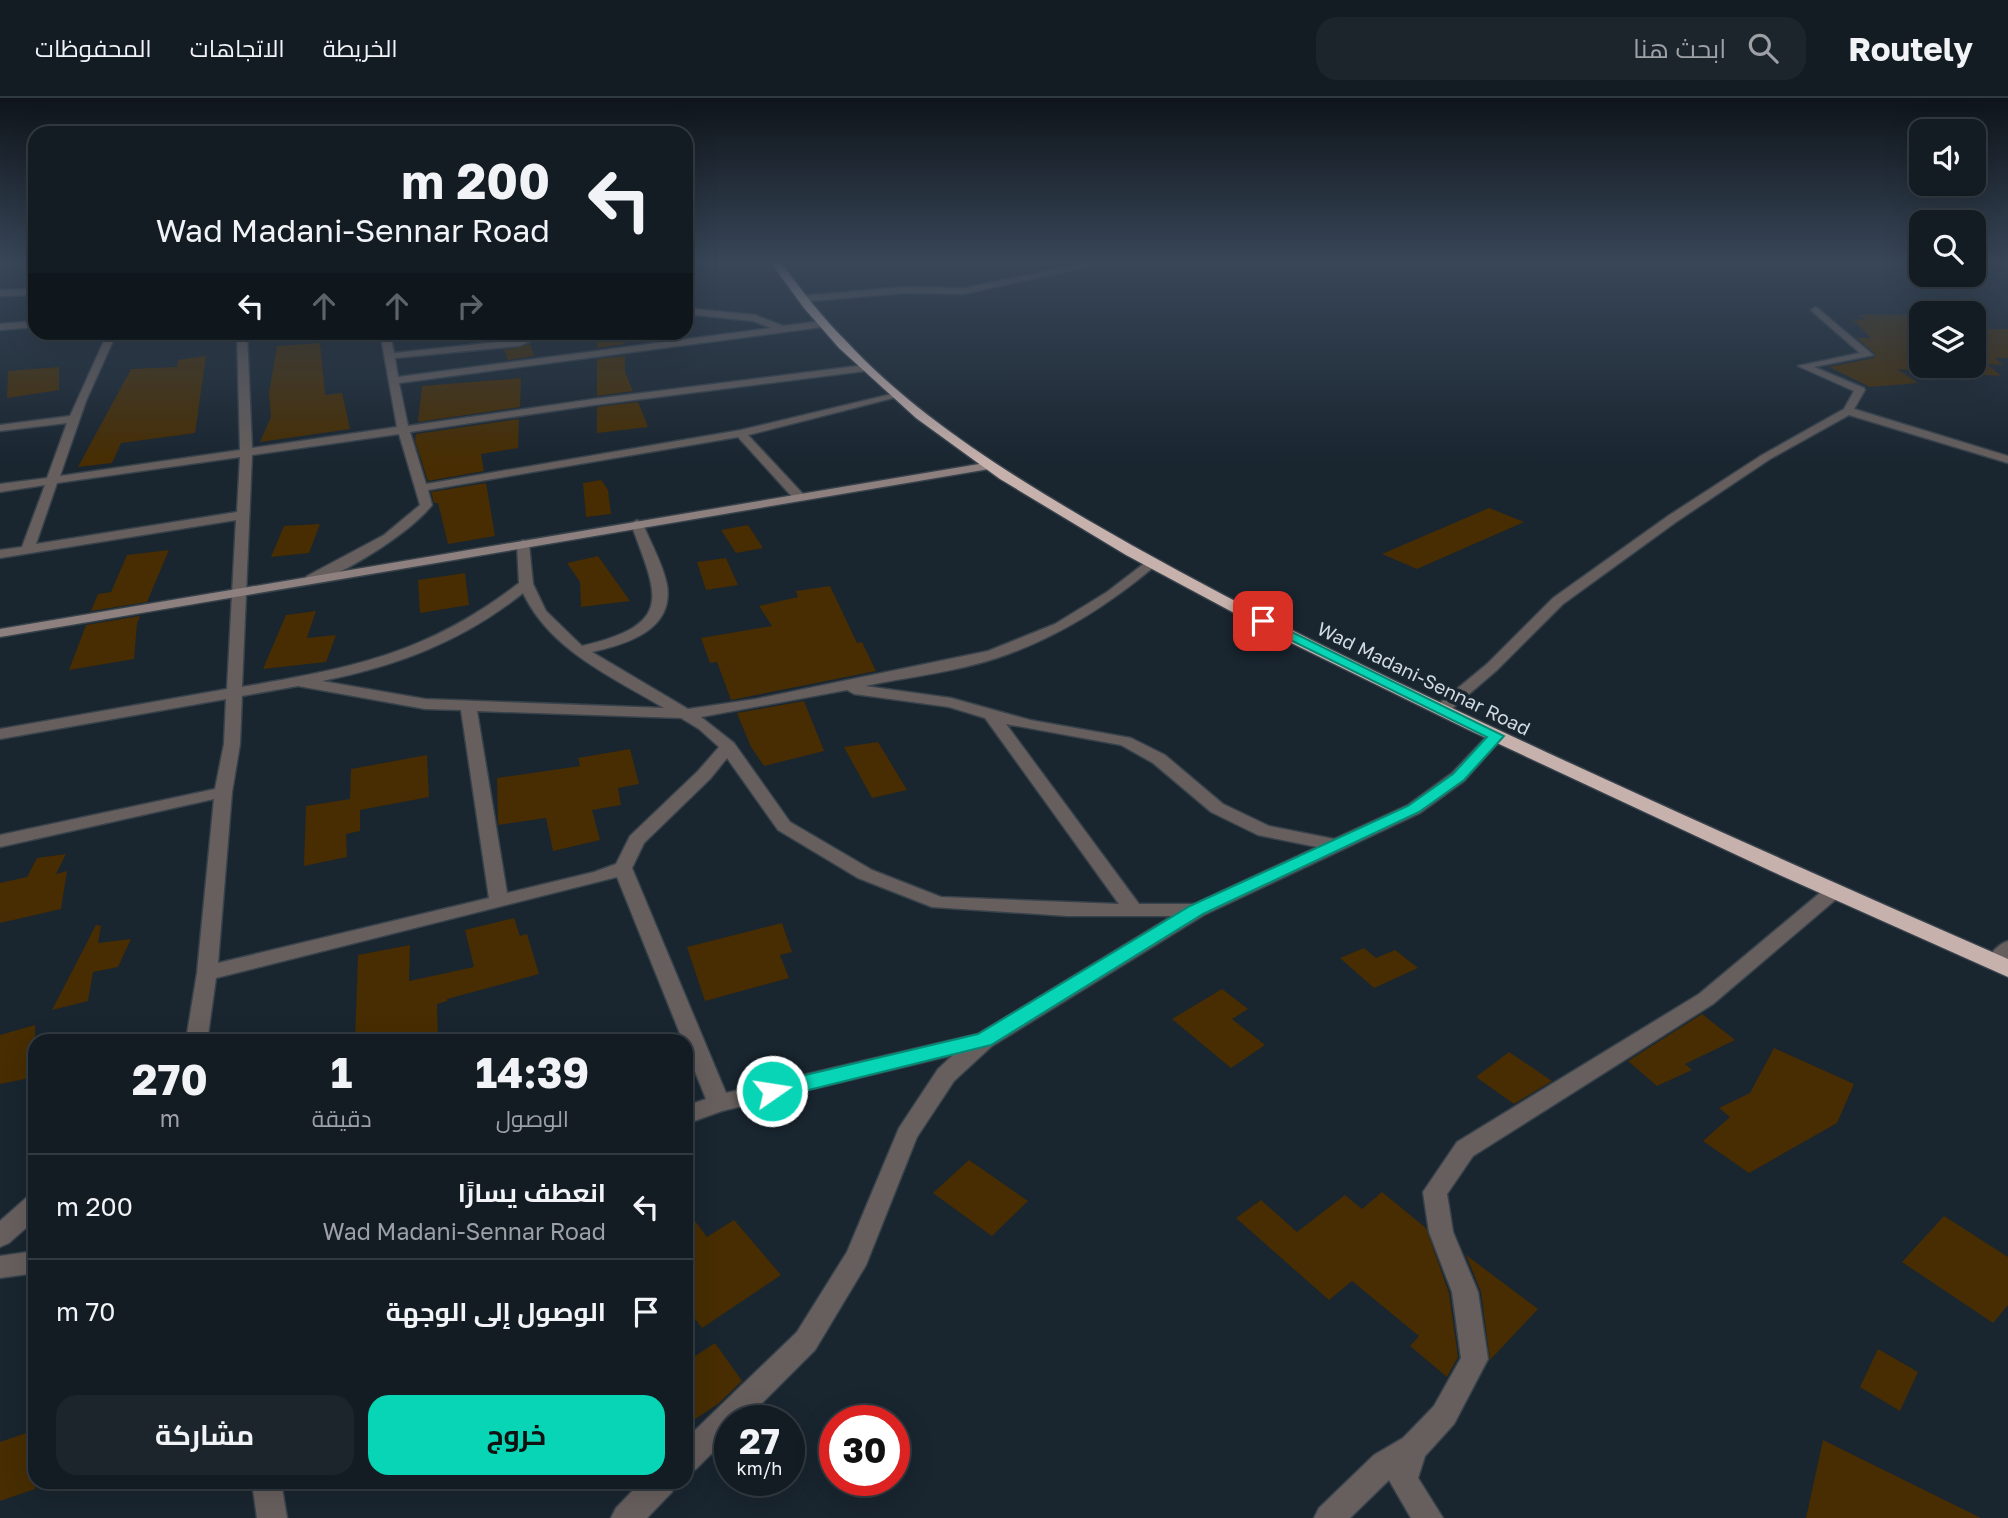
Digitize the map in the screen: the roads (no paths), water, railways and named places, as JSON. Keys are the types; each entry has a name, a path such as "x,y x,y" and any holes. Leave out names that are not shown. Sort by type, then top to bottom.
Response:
{"highway":[{"name":"Wad Madani-Sennar Road","path":"828,330 896,396 991,466 1150,563 1304,643 1496,736 1834,891 2004,960"}],"street":[{"path":"394,381 773,330"},
{"path":"1441,710 1492,667 1558,601 1672,519 1766,457 1848,411 1860,390 1803,366 1865,356 1868,352 1841,330"},
{"path":"27,550 75,419 110,340"},
{"path":"197,1034 207,973 223,792 232,744 246,452 242,340"},
{"path":"312,579 417,518 426,505 404,430 386,340"},
{"path":"389,356 529,340"},
{"path":"0,488 594,402 865,368"},
{"path":"421,488 741,433 896,396"},
{"path":"1848,411 2008,460"},
{"path":"0,428 75,419"},
{"path":"741,433 799,497"},
{"path":"0,634 991,466"},
{"path":"0,554 242,515"},
{"path":"579,651 614,643 647,628 662,605 660,584 637,524"},
{"path":"523,544 526,584 541,613 579,651 626,681 689,714 728,746 748,778 784,825 866,874 939,903 1067,910 1197,910"},
{"path":"299,682 425,704 689,714 837,687 992,654 1060,627 1112,594 1150,563"},
{"path":"0,734 299,682 398,659 463,631 506,602 526,584"},
{"path":"837,687 898,694 1028,725 1125,741 1159,759 1217,808 1264,831 1335,845"},
{"path":"468,707 499,901"},
{"path":"991,715 1134,910"},
{"path":"693,1452 806,1341 857,1257 907,1134 946,1075 984,1040 1197,910 1414,809 1458,777 1496,736"},
{"path":"207,973 598,877 623,868 636,840 704,775 728,746"},
{"path":"0,841 223,792"},
{"path":"623,868 691,1034"},
{"path":"1329,1518 1384,1465 1413,1448 1444,1415 1475,1359 1465,1292 1441,1232 1435,1192 1465,1149 1706,999 1834,891"},
{"path":"693,1040 719,1104"},
{"path":"693,1113 719,1104 984,1040"},
{"path":"0,1236 28,1211"},
{"path":"0,1267 28,1263"},
{"path":"1413,1448 1403,1481 1428,1518"},
{"path":"267,1489 272,1518"},
{"path":"626,1518 655,1489"}]}
